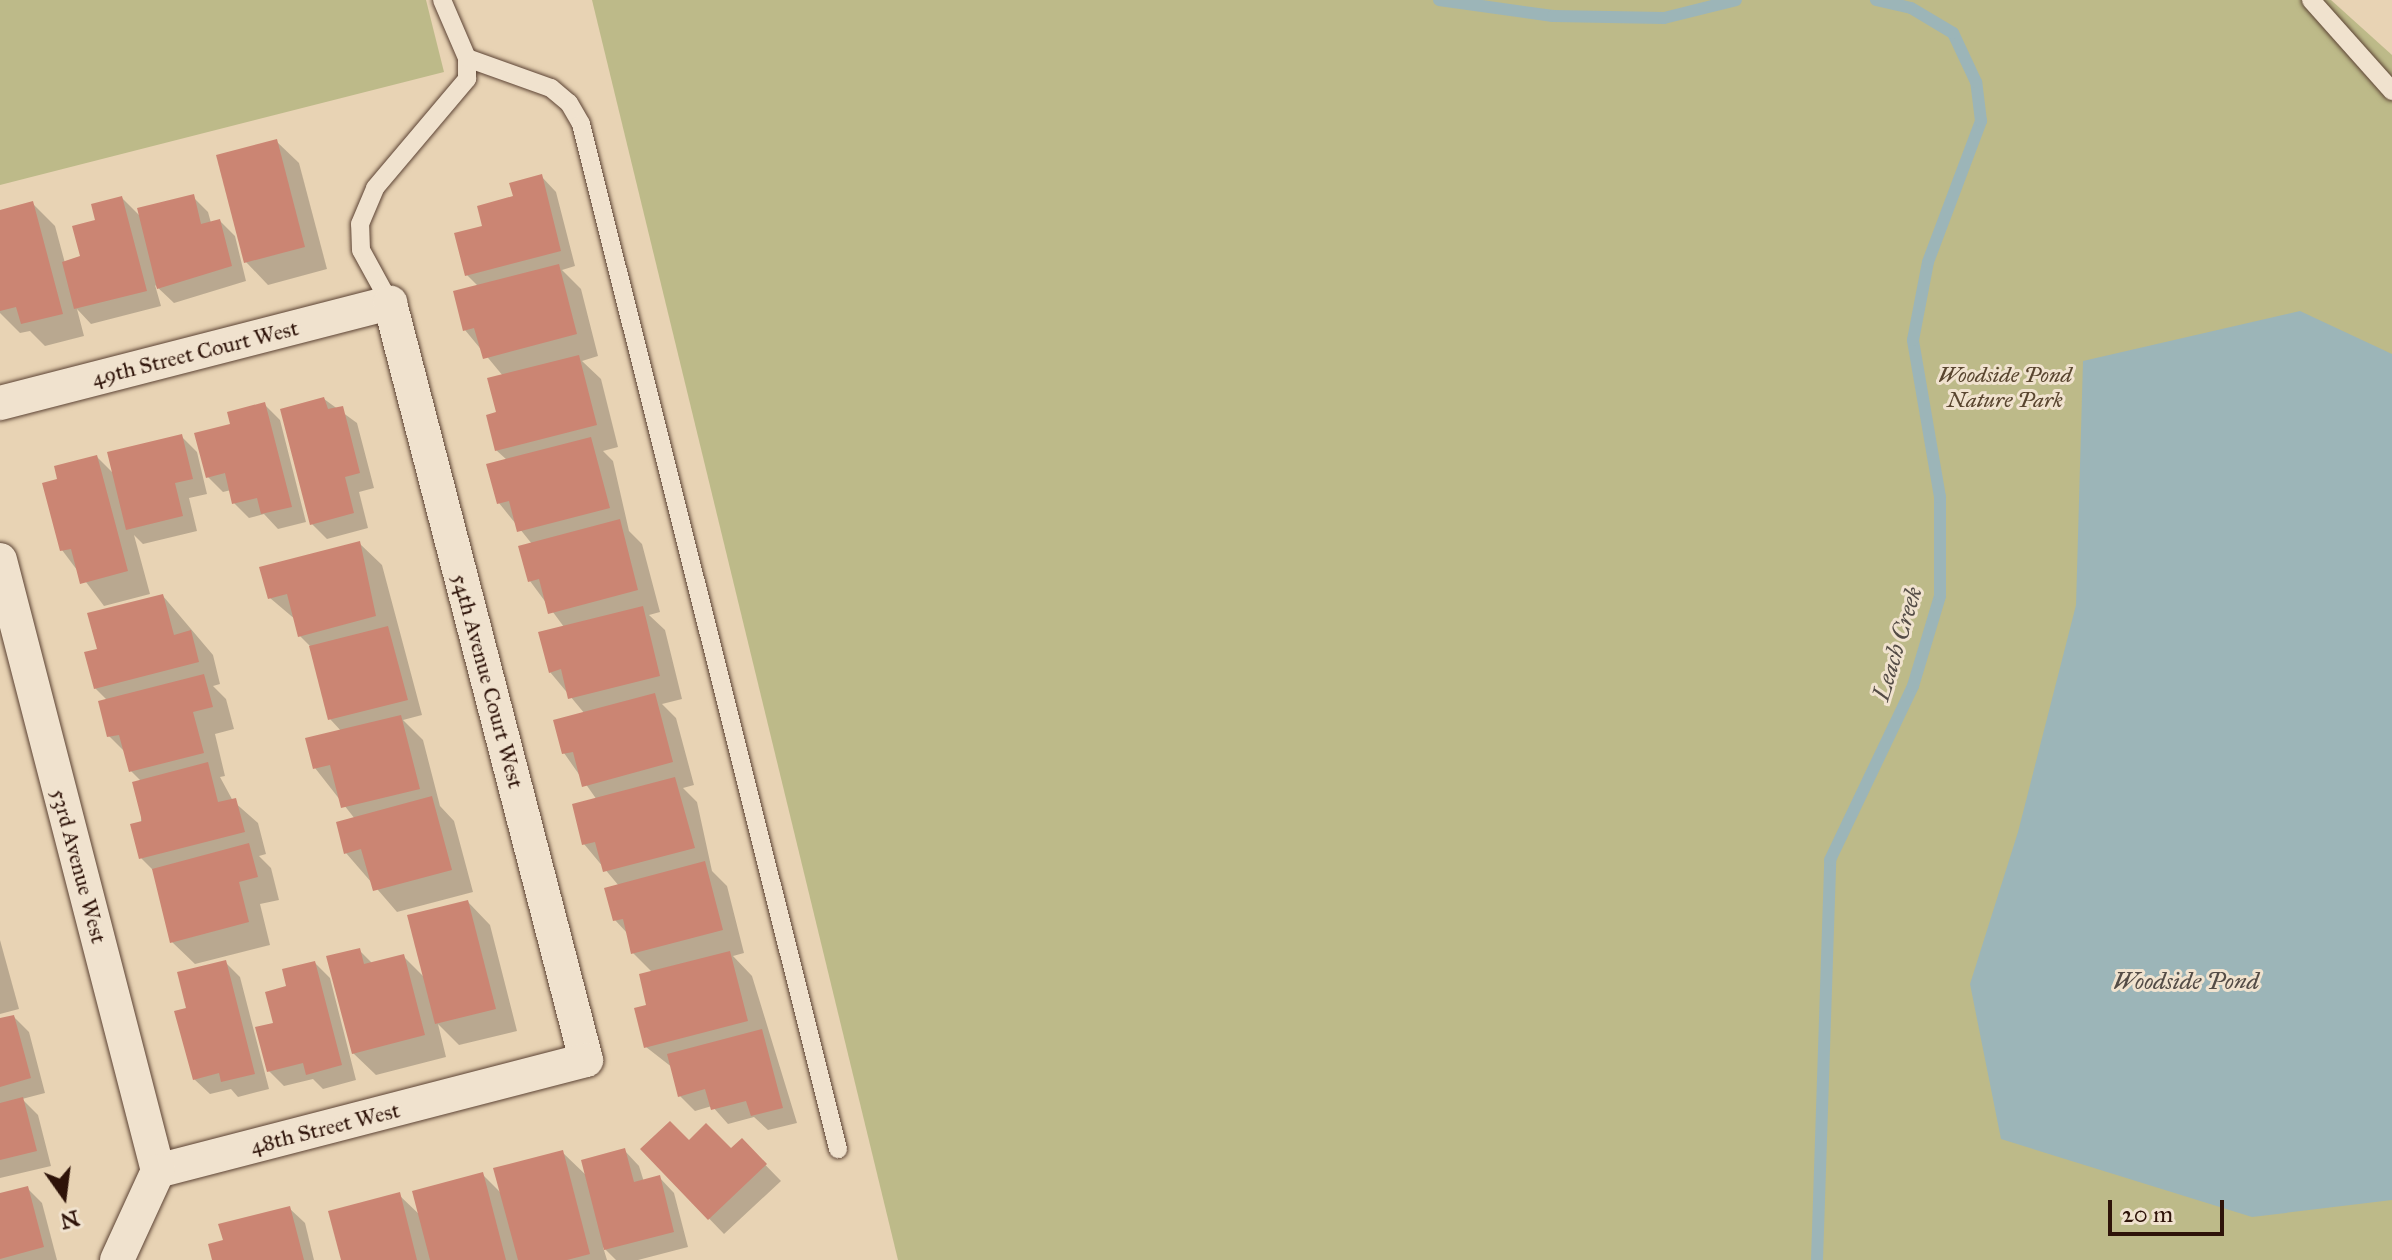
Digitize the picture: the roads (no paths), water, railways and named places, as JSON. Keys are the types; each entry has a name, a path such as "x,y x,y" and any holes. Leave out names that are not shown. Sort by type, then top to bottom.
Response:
{"street":[{"name":"49th Street Court West","path":"0,403 390,303"},
{"name":"54th Avenue Court West","path":"390,303 586,1060"},
{"name":"53rd Avenue West","path":"0,560 158,1171"},
{"name":"48th Street West","path":"158,1171 586,1060"},
{"path":"117,1260 158,1171"}],"lane":[{"path":"390,303 361,250 360,224 375,188 456,97 467,79 467,58 442,0"},
{"path":"2311,0 2392,91"},
{"path":"467,58 551,88 569,103 581,124 838,1149"}],"water":[{"name":"Woodside Pond","path":"2300,311 2392,354 2392,1200 2252,1217 2001,1139 1970,984 2018,832 2076,605 2083,361"}],"waterway":[{"name":"Leach Creek","path":"1439,0 1553,16 1664,18 1736,0"},
{"name":"Leach Creek","path":"1817,1260 1830,860 1913,686 1940,596 1940,497 1913,340 1928,262 1981,121 1976,82 1953,33 1911,8 1876,0"}],"park label":[{"name":"Woodside Pond Nature Park","path":"2005,386"}]}
